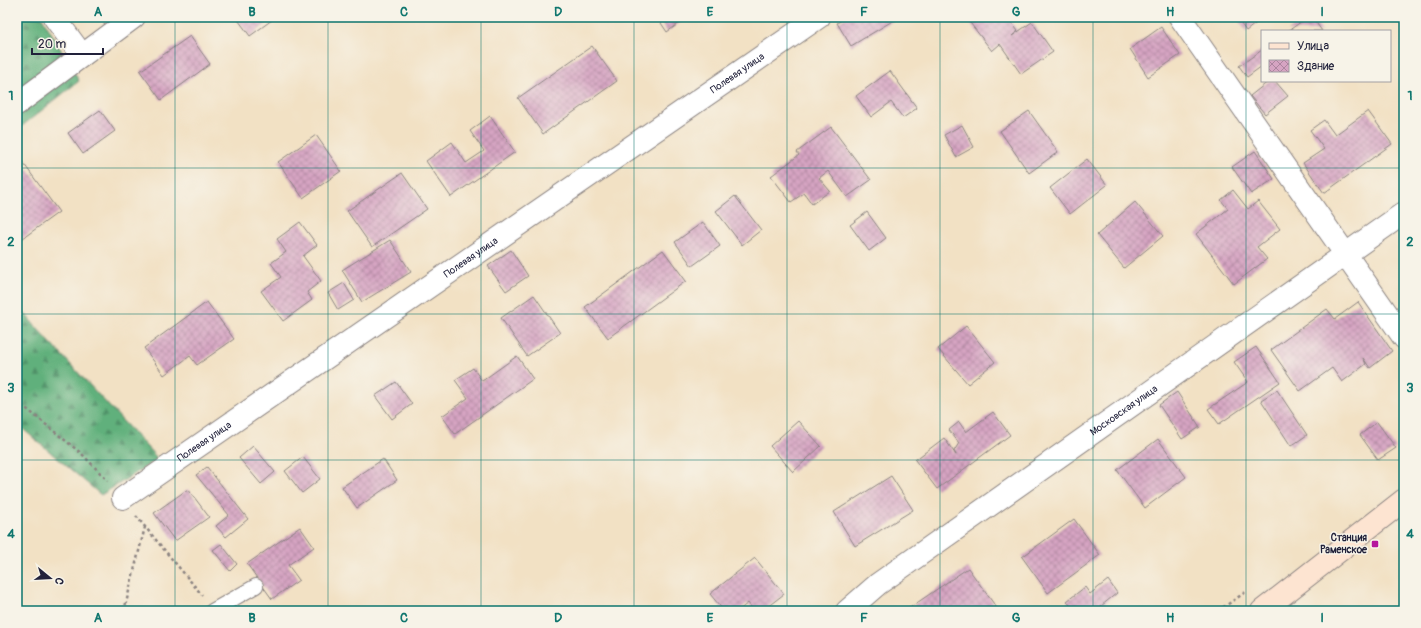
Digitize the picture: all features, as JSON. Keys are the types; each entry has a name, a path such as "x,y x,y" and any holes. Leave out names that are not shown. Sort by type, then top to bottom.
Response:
{"street":[{"path":"54,17 82,55"},
{"path":"17,104 134,17"},
{"name":"Полевая улица","path":"123,498 819,17"},
{"path":"1180,17 1404,338"},
{"name":"Московская улица","path":"847,611 878,584 1404,213"},
{"path":"1262,611 1404,500"}],"lane":[{"path":"208,606 256,586"}],"path":[{"path":"17,401 82,454 97,469 123,498 145,527 202,595 208,606"},
{"path":"124,611 145,527"}],"green space":[{"path":"17,17 42,17 79,81 17,130"},
{"path":"17,304 35,326 158,459 101,495 17,424"}],"building":[{"path":"236,17 276,17 250,36"},
{"path":"296,17 304,17 299,21"},
{"path":"657,17 688,17 667,32"},
{"path":"847,17 899,17 851,46 837,23"},
{"path":"971,17 1007,17 1018,31 1012,36 1032,22 1053,52 1021,74 1000,44 992,51 967,19"},
{"path":"1236,17 1264,17 1246,31"},
{"path":"1308,17 1312,17 1321,30 1289,30"},
{"path":"1161,27 1180,55 1148,77 1130,49"},
{"path":"190,36 210,64 161,100 140,71"},
{"path":"592,46 617,81 543,134 518,98"},
{"path":"1261,51 1261,67 1247,77 1239,66"},
{"path":"890,71 917,108 903,118 891,102 871,117 856,96"},
{"path":"1268,82 1276,82 1288,96 1265,114 1250,96"},
{"path":"100,110 115,131 83,154 68,133"},
{"path":"1029,111 1058,152 1029,173 1000,131"},
{"path":"1368,111 1392,144 1324,193 1303,163 1324,149 1310,130 1324,120 1335,135"},
{"path":"490,116 515,152 451,197 426,161 452,142 466,163 484,151 470,131"},
{"path":"962,125 974,147 956,157 944,135"},
{"path":"831,127 871,180 847,197 828,171 819,178 830,191 812,204 804,193 791,202 771,176 799,155 797,152"},
{"path":"316,135 341,171 303,198 278,162"},
{"path":"1255,151 1274,179 1251,194 1232,167"},
{"path":"1087,159 1107,185 1070,214 1050,188"},
{"path":"21,160 59,212 19,241 17,239 17,163"},
{"path":"402,173 427,209 372,247 347,211"},
{"path":"1233,190 1248,209 1258,201 1280,229 1257,247 1267,259 1234,284 1196,234 1228,209 1221,200"},
{"path":"735,196 761,230 742,245 716,211"},
{"path":"1135,202 1163,236 1124,268 1097,235"},
{"path":"867,212 886,238 869,251 850,225"},
{"path":"300,222 317,245 303,256 321,281 307,292 312,300 283,321 261,291 281,277 271,263 286,252 277,239"},
{"path":"703,222 720,246 692,266 675,242"},
{"path":"390,240 411,272 362,302 342,270"},
{"path":"511,250 528,276 506,291 488,266"},
{"path":"663,250 686,281 608,338 585,307"},
{"path":"344,283 354,300 338,310 328,293"},
{"path":"534,295 560,333 527,356 501,318"},
{"path":"207,302 234,339 197,365 190,356 164,375 144,348"},
{"path":"1358,302 1392,351 1370,368 1363,358 1366,364 1342,382 1332,368 1300,391 1271,350 1327,309 1335,319"},
{"path":"966,326 995,362 968,384 938,349"},
{"path":"1256,347 1280,382 1219,424 1208,409 1248,382 1234,362"},
{"path":"517,356 533,379 455,434 442,416 468,398 455,380 473,368 482,381"},
{"path":"396,382 412,404 392,419 375,396"},
{"path":"1277,390 1307,435 1291,446 1261,400"},
{"path":"1177,392 1200,427 1182,439 1159,405"},
{"path":"993,412 1010,435 937,489 915,460 944,438 956,455 954,451 959,443 949,430 959,422 966,432"},
{"path":"798,421 821,446 793,472 770,446"},
{"path":"1377,422 1396,448 1378,460 1360,435"},
{"path":"1158,439 1186,477 1145,508 1117,470"},
{"path":"253,446 275,472 261,484 239,458"},
{"path":"303,457 320,479 302,493 285,471"},
{"path":"383,459 397,480 357,508 342,487"},
{"path":"207,467 248,519 226,537 216,526 229,515 196,475"},
{"path":"891,476 913,510 855,546 834,512"},
{"path":"188,489 209,517 175,541 154,513"},
{"path":"1074,519 1100,555 1048,593 1022,557"},
{"path":"300,527 314,547 288,565 299,580 272,599 247,564"},
{"path":"221,544 237,564 230,571 213,550"},
{"path":"755,558 784,594 762,611 754,611 748,603 738,611 724,611 710,594"},
{"path":"968,568 999,611 905,611"},
{"path":"1108,580 1117,593 1101,606 1105,611 1074,611 1067,601 1085,587 1090,594"}],"place":[{"name":"Станция Раменское","path":"1375,544"}]}
